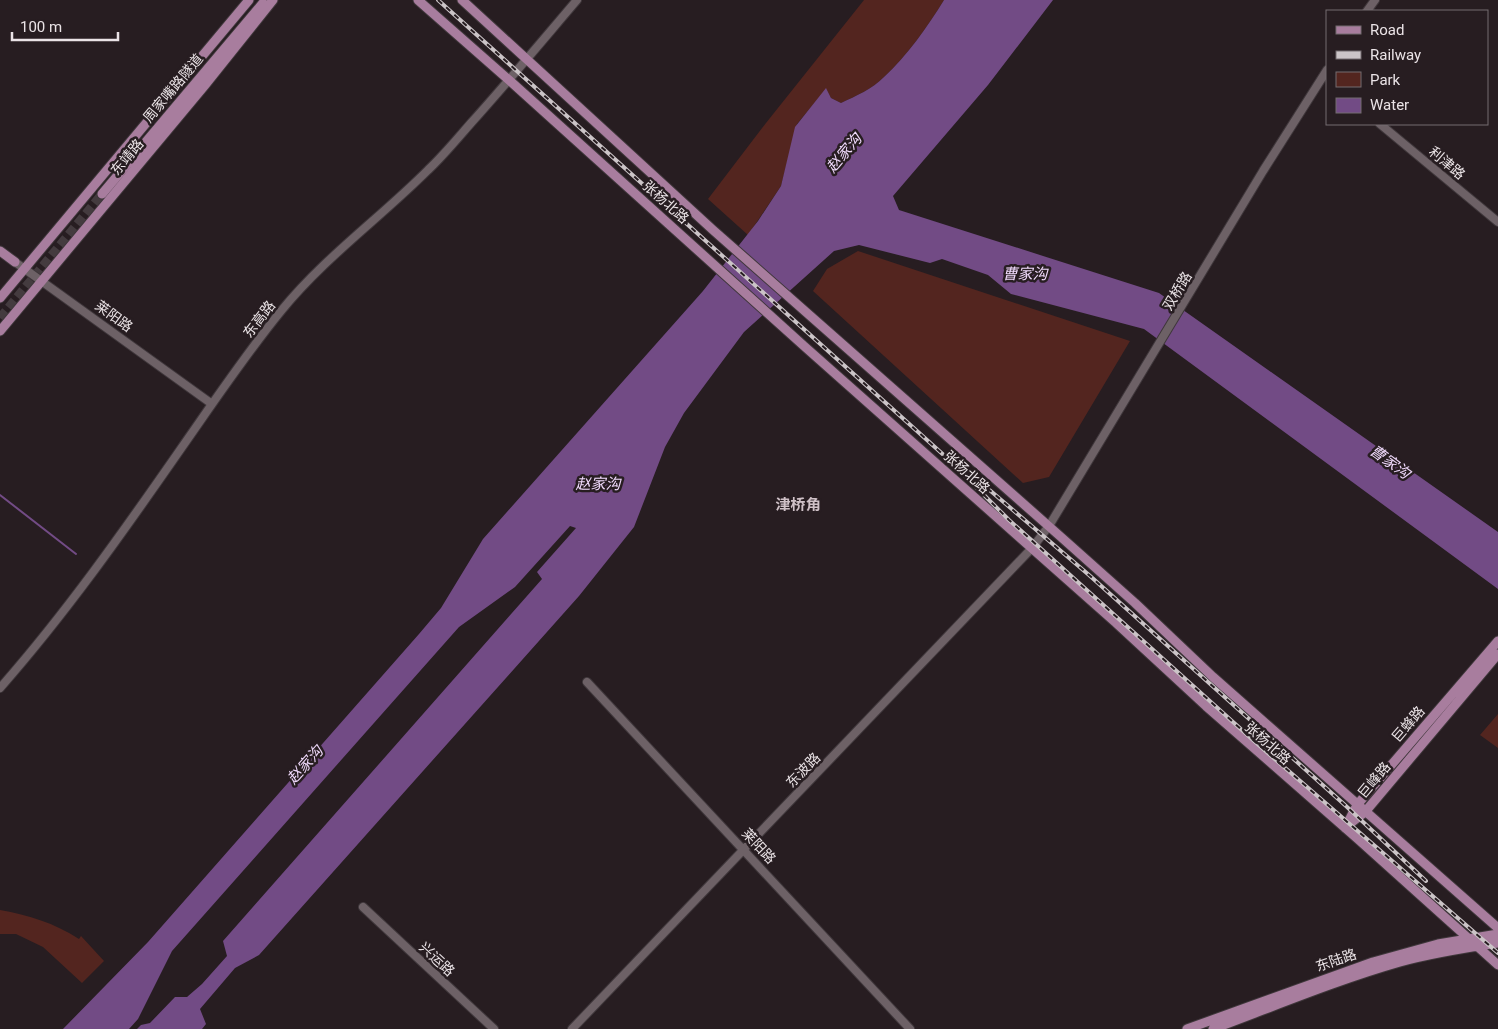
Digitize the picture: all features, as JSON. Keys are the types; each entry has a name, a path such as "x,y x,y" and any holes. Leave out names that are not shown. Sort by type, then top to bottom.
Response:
{"main road":[{"name":"东靖路","path":"0,298 249,0"},
{"name":"周家嘴路隧道","path":"102,194 266,0"},
{"name":"东靖路","path":"0,331 205,85 273,0"},
{"name":"张杨北路","path":"418,0 1115,622 1249,745 1498,965"},
{"name":"张杨北路","path":"462,0 714,230 1135,603 1213,677 1356,805 1498,928"},
{"name":"莱阳路","path":"0,250 16,262"},
{"name":"巨蜂路","path":"1345,828 1356,805 1498,641"},
{"name":"巨峰路","path":"1345,828 1365,812 1498,654"},
{"name":"东陆路","path":"1187,1029 1373,962 1417,949 1498,934"},
{"name":"东陆路","path":"1213,1029 1376,970 1426,956 1498,943"}],"street":[{"name":"东高路","path":"0,688 62,614 259,338 303,285 332,256 431,168 527,60 577,0"},
{"name":"双桥路","path":"1049,526 1263,171 1325,75"},
{"name":"利津路","path":"1381,125 1498,222"},
{"name":"莱阳路","path":"16,262 212,404"},
{"name":"东波路","path":"572,1029 1032,548 1049,526"},
{"name":"莱阳路","path":"587,682 910,1029"},
{"name":"兴运路","path":"363,907 494,1029"}],"green space":[{"path":"864,0 944,0 909,50 893,69 874,85 841,103 831,98 826,89 797,124 781,186 748,235 708,199"},
{"path":"858,251 1130,341 1049,477 1023,483 813,291 827,269"},
{"path":"1498,714 1498,748 1480,735"},
{"path":"0,910 41,920 79,939 81,936 104,961 82,983 43,947 16,934 0,934"}],"water":[{"name":"赵家沟","path":"944,0 1053,0 988,85 893,196 899,210 1159,293 1498,532 1498,589 1144,329 1011,294 988,275 942,259 930,263 859,245 834,251 744,332 684,413 665,447 634,527 579,596 259,955 235,968 200,1009 206,1024 202,1029 137,1029 141,1025 150,1023 175,997 187,997 202,984 227,956 223,941 542,579 537,572 576,528 570,526 515,587 459,627 172,951 138,1019 129,1029 63,1029 148,942 419,634 441,608 483,539 703,291 758,221 781,186 795,127 826,88 831,98 841,103 874,85 893,69 909,50"}],"waterway":[{"path":"0,495 76,554"}],"tunnel":[{"path":"0,318 102,194"}],"railway":[{"path":"438,0 947,458 1009,520 1253,740 1498,953"},
{"path":"979,481 1089,575 1346,806 1426,881"}],"district":[{"name":"津桥角","path":"798,505"}],"water label":[{"name":"曹家沟","path":"1025,274"},
{"name":"曹家沟","path":"1390,462"}]}
